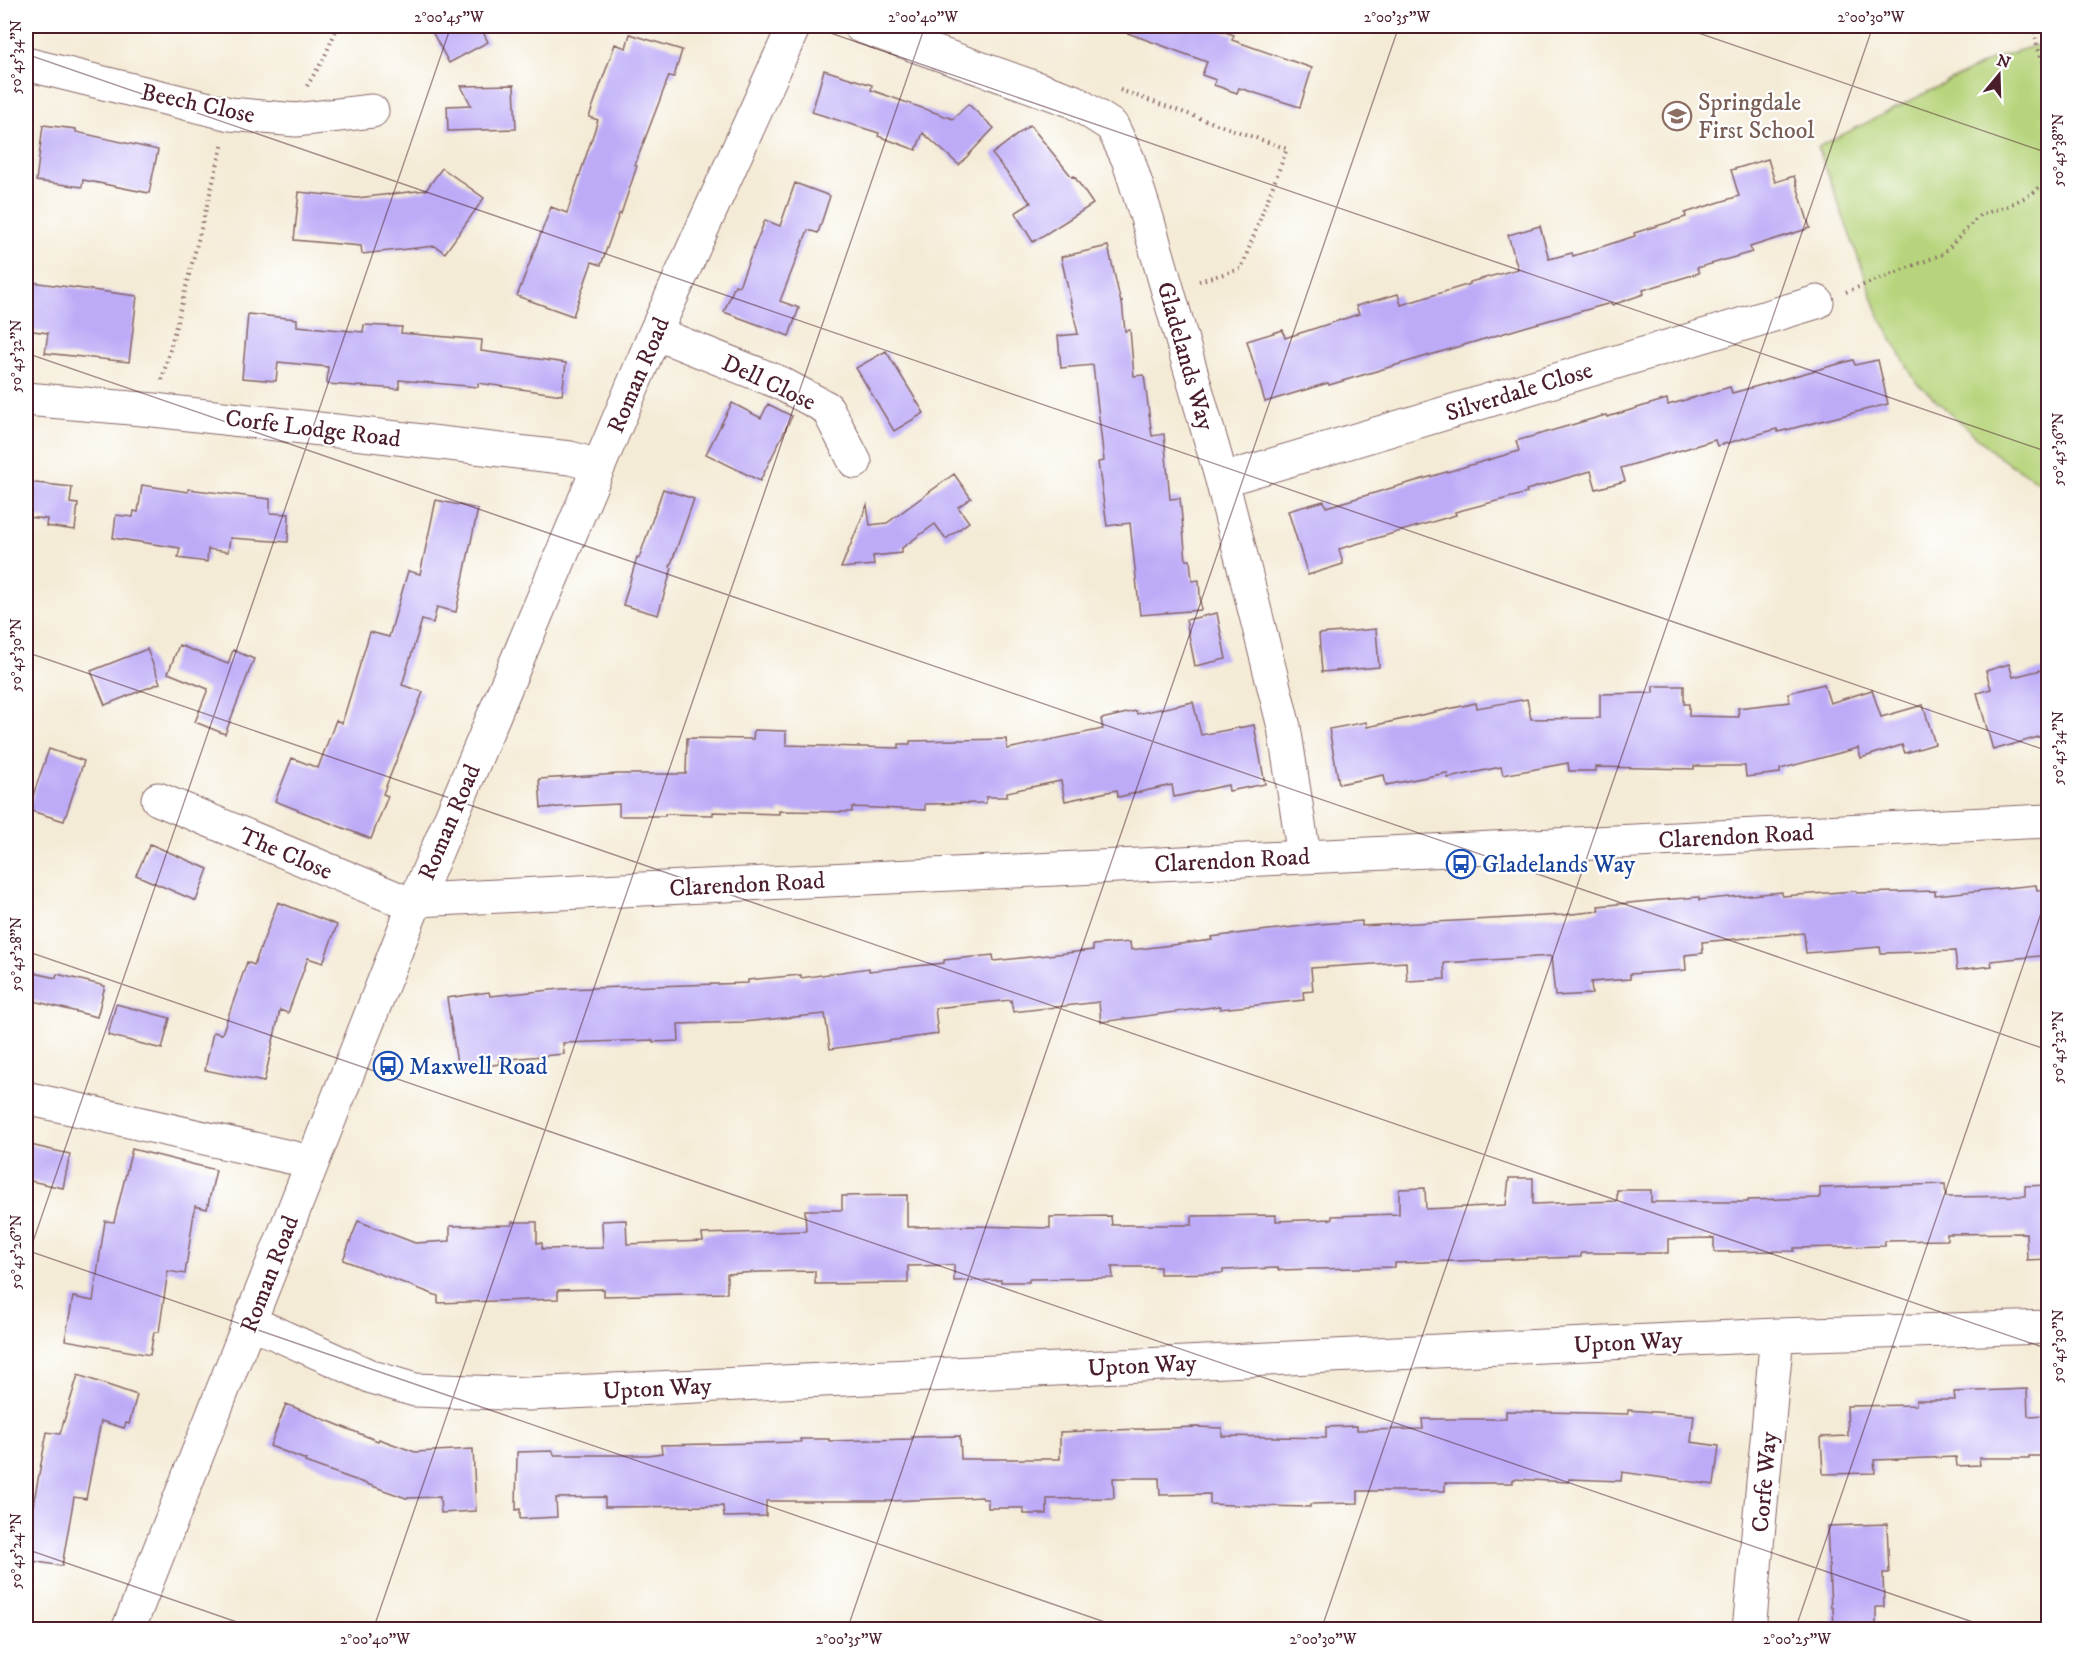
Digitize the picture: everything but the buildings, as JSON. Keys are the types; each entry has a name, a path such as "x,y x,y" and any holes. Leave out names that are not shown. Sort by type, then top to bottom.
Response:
{"street":[{"name":"Roman Road","path":"128,1629 415,903 655,333 794,26"},
{"name":"Gladelands Way","path":"860,26 1073,100 1112,126 1128,159 1222,480 1284,727 1304,856"},
{"name":"Beech Close","path":"26,64 230,114 296,120 372,111"},
{"name":"Silverdale Close","path":"1222,480 1817,302"},
{"name":"Dell Close","path":"655,333 778,382 827,408 855,462"},
{"name":"Corfe Lodge Road","path":"26,399 154,410 570,458 599,466"},
{"name":"The Close","path":"158,799 415,903"},
{"name":"Clarendon Road","path":"415,903 1304,856 2049,821"},
{"path":"26,1098 312,1162"},
{"name":"Upton Way","path":"250,1322 372,1377 415,1390 528,1394 1777,1335 2049,1327"},
{"name":"Corfe Way","path":"1749,1629 1777,1335"}],"path":[{"path":"287,119 324,58 338,26"},
{"path":"2034,26 2037,45 2049,78"},
{"path":"1118,90 1287,149 1241,269 1167,290"},
{"path":"154,410 230,114"},
{"path":"1817,302 1893,275 1943,254 1980,215 2032,194 2049,179"}],"green space":[{"path":"2048,44 2048,488 2000,458 1916,382 1880,318 1818,147 1995,58 2037,45"}],"place":[{"name":"Springdale First School","path":"1677,116"},
{"name":"Gladelands Way","path":"1461,864"},
{"name":"Maxwell Road","path":"388,1066"}]}
